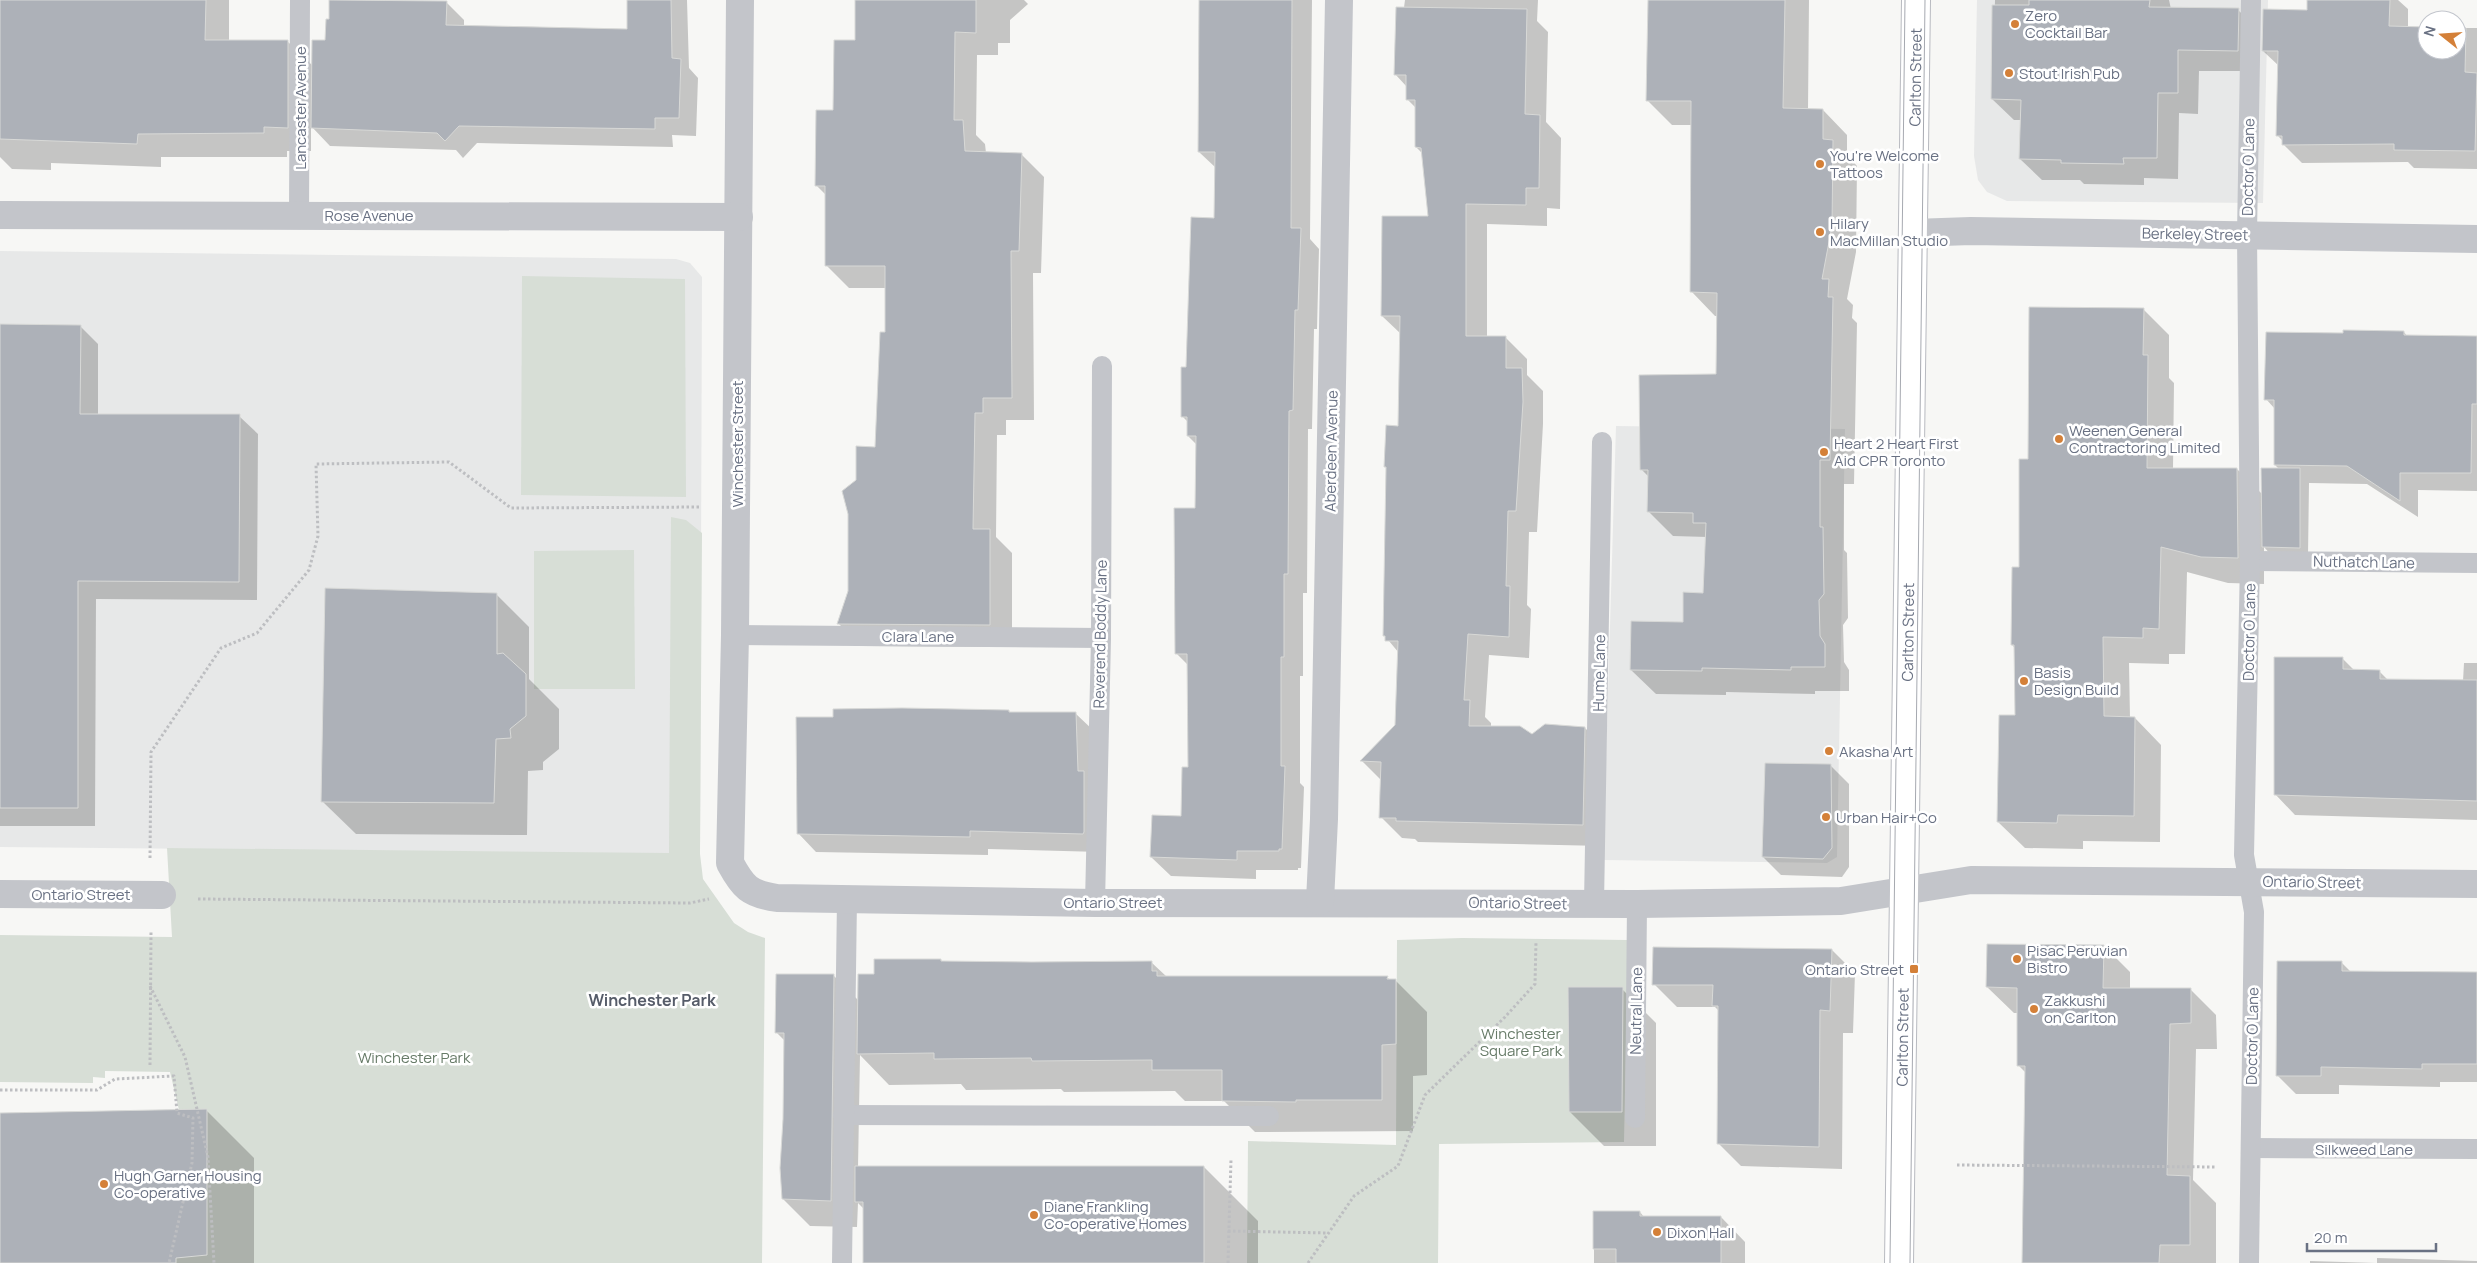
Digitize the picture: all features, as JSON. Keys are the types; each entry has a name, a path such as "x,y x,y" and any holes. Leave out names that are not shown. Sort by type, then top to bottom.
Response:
{"main road":[{"name":"Carlton Street","path":"1899,1263 1916,0"}],"street":[{"name":"Winchester Street","path":"740,0 735,635 730,863 741,884"},
{"name":"Aberdeen Avenue","path":"1320,901 1324,818 1339,0"},
{"name":"Rose Avenue","path":"0,215 739,217"},
{"name":"Berkeley Street","path":"1913,233 1971,231 2477,239"},
{"name":"Ontario Street","path":"741,884 760,895 777,898 1095,902 1320,901 1637,904 1841,901 1971,880 2477,884"},
{"name":"Ontario Street","path":"0,894 162,895"}],"lane":[{"name":"Lancaster Avenue","path":"299,215 300,0"},
{"name":"Doctor O Lane","path":"2249,1263 2254,912 2244,855 2250,561 2247,234 2251,0"},
{"name":"Reverend Boddy Lane","path":"1095,902 1101,638 1102,366"},
{"name":"Hume Lane","path":"1594,904 1602,442"},
{"name":"Nuthatch Lane","path":"2250,561 2477,563"},
{"name":"Clara Lane","path":"735,635 1101,638"},
{"path":"842,1263 847,899"},
{"name":"Neutral Lane","path":"1635,1118 1637,904"},
{"path":"844,1115 1269,1116"},
{"name":"Silkweed Lane","path":"2250,1158 2477,1149"}],"path":[{"path":"150,858 151,752 221,648 257,633 309,570 318,536 316,464 449,462 511,508 706,507"},
{"path":"162,895 194,899 690,903 720,896 741,884"},
{"path":"150,1065 151,926"},
{"path":"1308,1263 1354,1196 1398,1166 1425,1095 1505,1017 1534,984 1536,939"},
{"path":"150,986 184,1057 208,1157 214,1263"},
{"path":"0,1090 97,1090 115,1079 174,1076 177,1113 193,1118 192,1163 169,1263"},
{"path":"1957,1165 2250,1158"},
{"path":"1228,1263 1231,1159"},
{"path":"1228,1231 1329,1233"}],"shaded area":[{"path":"1977,0 2268,0 2263,203 2007,201 1987,192 1978,180 1974,156"},
{"path":"0,251 676,259 690,263 702,277 700,854 0,847"},
{"path":"1616,426 1845,429 1837,857 1827,863 1603,860"}],"green space":[{"path":"522,276 685,279 686,497 521,495"},
{"name":"Winchester Park","path":"671,517 686,520 702,533 700,854 703,879 734,923 748,932 765,938 762,1263 176,1263 176,1258 207,1254 207,1109 179,1110 170,1072 105,1071 105,1078 93,1077 93,1083 0,1082 0,935 172,937 167,848 669,853"},
{"path":"634,550 635,689 534,689 534,551"},
{"name":"Winchester Square Park","path":"1462,938 1628,940 1624,1142 1439,1144 1438,1263 1247,1263 1248,1141 1396,1145 1397,940"}],"building":[{"path":"0,0 206,0 205,40 288,40 288,128 264,127 264,133 138,134 137,144 0,139"},
{"path":"329,0 447,1 446,25 627,29 627,0 671,0 672,58 681,59 679,118 655,118 655,129 459,126 445,141 437,133 311,128 312,40 325,40 326,19 329,19"},
{"path":"855,0 976,0 976,33 955,32 954,120 963,120 965,151 1022,153 1019,251 1011,251 1012,398 983,398 983,413 975,413 973,529 990,529 990,625 837,624 848,591 848,514 842,491 856,480 856,446 875,447 880,332 885,332 885,266 825,266 825,186 815,186 816,110 833,110 834,40 855,40"},
{"path":"1199,0 1292,0 1291,228 1301,228 1298,310 1295,310 1293,410 1289,411 1288,574 1284,574 1284,657 1281,657 1281,766 1285,766 1282,849 1279,849 1279,851 1237,851 1237,860 1150,857 1152,815 1181,816 1182,767 1188,767 1187,654 1175,654 1174,508 1195,508 1196,436 1187,436 1187,417 1181,417 1181,367 1186,367 1191,217 1214,218 1215,152 1198,152"},
{"path":"1648,0 1785,0 1783,108 1823,109 1823,139 1833,140 1832,226 1822,279 1829,279 1828,297 1833,297 1830,460 1820,460 1820,527 1823,527 1824,594 1819,600 1820,636 1825,644 1825,667 1791,667 1791,670 1702,668 1702,671 1630,670 1631,621 1683,622 1683,592 1703,593 1706,523 1693,523 1693,513 1647,512 1648,470 1640,470 1639,375 1716,374 1717,293 1690,292 1691,101 1646,101"},
{"path":"2029,0 2150,0 2149,7 2239,8 2238,51 2178,50 2178,93 2158,93 2157,158 2123,158 2124,164 2061,163 2061,160 2019,159 2021,100 1991,99 1992,5 2029,5"},
{"path":"2307,0 2390,0 2389,26 2417,27 2417,60 2465,60 2465,72 2477,73 2475,151 2394,150 2394,144 2282,145 2282,136 2276,136 2278,51 2262,51 2263,9 2307,10"},
{"path":"1396,7 1527,9 1525,114 1540,115 1539,188 1526,188 1526,205 1466,204 1466,336 1506,336 1506,368 1522,368 1523,402 1516,511 1508,511 1506,586 1510,586 1509,637 1468,634 1464,700 1470,700 1469,726 1520,726 1532,734 1545,724 1585,727 1583,825 1396,821 1396,818 1379,818 1381,762 1360,761 1395,725 1398,641 1385,641 1385,636 1383,636 1386,467 1384,467 1386,425 1398,426 1400,316 1381,316 1382,216 1428,216 1421,148 1415,147 1415,100 1406,100 1406,75 1394,75"},
{"path":"2029,307 2144,308 2143,355 2148,355 2147,468 2237,468 2238,558 2201,557 2161,547 2159,629 2143,628 2143,638 2103,637 2104,716 2135,717 2134,816 2058,815 2057,823 1997,822 1999,715 2015,715 2014,645 2011,645 2012,567 2019,567 2019,459 2028,459"},
{"path":"0,324 81,325 80,414 240,414 239,582 78,581 78,808 0,808"},
{"path":"2343,330 2404,331 2404,335 2477,336 2477,404 2472,404 2471,473 2400,473 2400,501 2347,466 2274,465 2274,400 2264,400 2266,332 2343,333"},
{"path":"2261,468 2300,468 2300,548 2262,547"},
{"path":"325,588 497,593 497,654 503,653 526,674 526,716 510,729 511,738 496,739 494,803 321,802"},
{"path":"2274,657 2343,657 2343,669 2380,670 2380,679 2477,680 2477,801 2274,795"},
{"path":"833,709 1009,710 1009,712 1076,712 1078,771 1084,771 1083,834 970,831 970,837 797,834 796,717 833,717"},
{"path":"1765,763 1831,764 1832,848 1823,859 1762,857"},
{"path":"1987,944 2104,945 2103,988 2191,988 2191,1023 2170,1024 2167,1175 2190,1176 2190,1245 2160,1245 2159,1263 2022,1263 2025,1066 2017,1066 2017,988 1986,987"},
{"path":"1653,947 1832,949 1830,1011 1820,1010 1819,1147 1717,1144 1718,1006 1712,1006 1713,985 1652,985"},
{"path":"874,959 1032,962 1152,961 1152,971 1157,971 1157,976 1388,976 1387,979 1396,979 1396,1044 1382,1045 1382,1100 1296,1100 1296,1102 1222,1101 1222,1070 1152,1070 1152,1060 1032,1061 1031,1058 934,1059 934,1053 857,1054 858,974 874,974"},
{"path":"2277,961 2342,961 2342,971 2477,972 2477,1064 2422,1064 2422,1069 2321,1067 2321,1076 2276,1076"},
{"path":"776,974 834,974 831,1201 782,1199 780,1168 783,1119 784,1033 775,1033"},
{"path":"1568,987 1623,987 1622,1112 1569,1112"},
{"name":"Hugh Garner Housing Co-operative","path":"207,1109 207,1255 176,1258 176,1263 0,1263 0,1113"},
{"name":"Diane Frankling Co-operative Homes","path":"855,1166 1204,1166 1204,1263 863,1263 863,1202 855,1202"},
{"name":"Dixon Hall","path":"1593,1211 1640,1211 1640,1216 1721,1216 1721,1263 1616,1263 1616,1249 1593,1249"}],"tram line":[{"path":"1890,1263 1905,0"},
{"path":"1910,1263 1925,0"}],"place":[{"name":"Zero Cocktail Bar","path":"2015,24"},
{"name":"Stout Irish Pub","path":"2009,73"},
{"name":"You're Welcome Tattoos","path":"1820,164"},
{"name":"Hilary MacMillan Studio","path":"1820,232"},
{"name":"Weenen General Contractoring Limited","path":"2059,439"},
{"name":"Heart 2 Heart First Aid CPR Toronto","path":"1824,452"},
{"name":"Basis Design Build","path":"2024,681"},
{"name":"Akasha Art","path":"1829,751"},
{"name":"Urban Hair+Co","path":"1826,817"},
{"name":"Pisac Peruvian Bistro","path":"2017,959"},
{"name":"Ontario Street","path":"1914,969"},
{"name":"Zakkushi on Carlton","path":"2034,1009"},
{"name":"Hugh Garner Housing Co-operative","path":"104,1184"},
{"name":"Diane Frankling Co-operative Homes","path":"1034,1215"},
{"name":"Dixon Hall","path":"1657,1232"}],"district":[{"name":"Winchester Park","path":"652,1000"}]}
